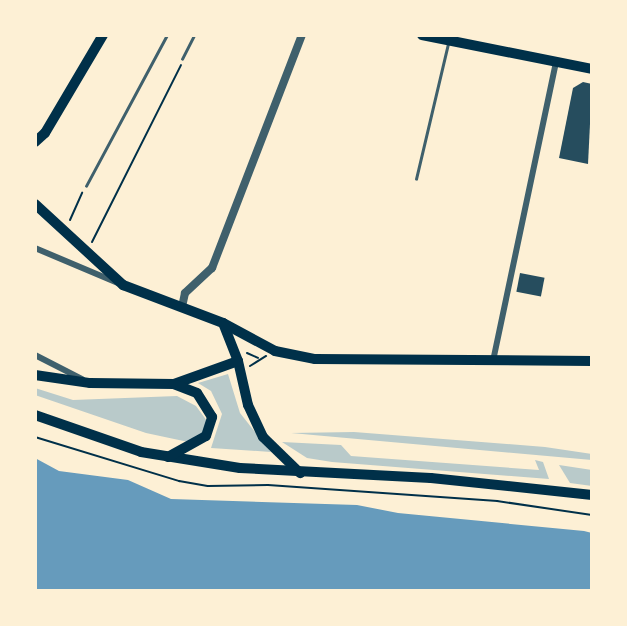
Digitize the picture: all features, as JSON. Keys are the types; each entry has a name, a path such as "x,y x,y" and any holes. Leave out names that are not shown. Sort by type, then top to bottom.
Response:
{"main road":[{"path":"35,142 45,133 103,35"},
{"path":"424,35 592,69"},
{"path":"35,204 123,285 223,323 275,351 315,359 592,361"},
{"path":"223,323 238,361 248,405 263,437 300,473"},
{"path":"35,375 90,383 174,384 238,361"},
{"path":"167,457 206,436 212,417 197,393 174,384"},
{"path":"35,415 167,457 300,473 431,478 592,495"}],"street":[{"path":"182,307 185,293 212,268 302,35"},
{"path":"493,360 556,62"},
{"path":"35,248 123,285"},
{"path":"35,355 90,383"}],"lane":[{"path":"86,186 167,35"},
{"path":"182,59 194,35"},
{"path":"416,179 449,40"}],"path":[{"path":"87,252 182,59"},
{"path":"64,231 86,186"},
{"path":"237,348 260,359"},
{"path":"249,367 275,351"},
{"path":"35,437 178,481 208,486 268,485 497,501 592,515"}],"shaded area":[{"path":"228,374 240,413 271,452 211,448 222,414 211,391 198,383"},
{"path":"35,388 73,400 177,396 196,406 207,421 204,433 193,443 146,433 35,395"},
{"path":"354,432 545,447 592,454 592,460 291,433"},
{"path":"282,442 341,445 351,456 539,470 535,460 543,462 549,479 332,462 307,458"},
{"path":"559,465 592,470 592,486 570,483"}],"water":[{"path":"35,458 59,471 128,480 171,499 357,505 398,513 584,531 592,533 592,591 35,591"}],"building":[{"path":"583,82 592,84 588,164 559,158 573,88"},
{"path":"520,273 545,278 541,296 516,292"}]}
